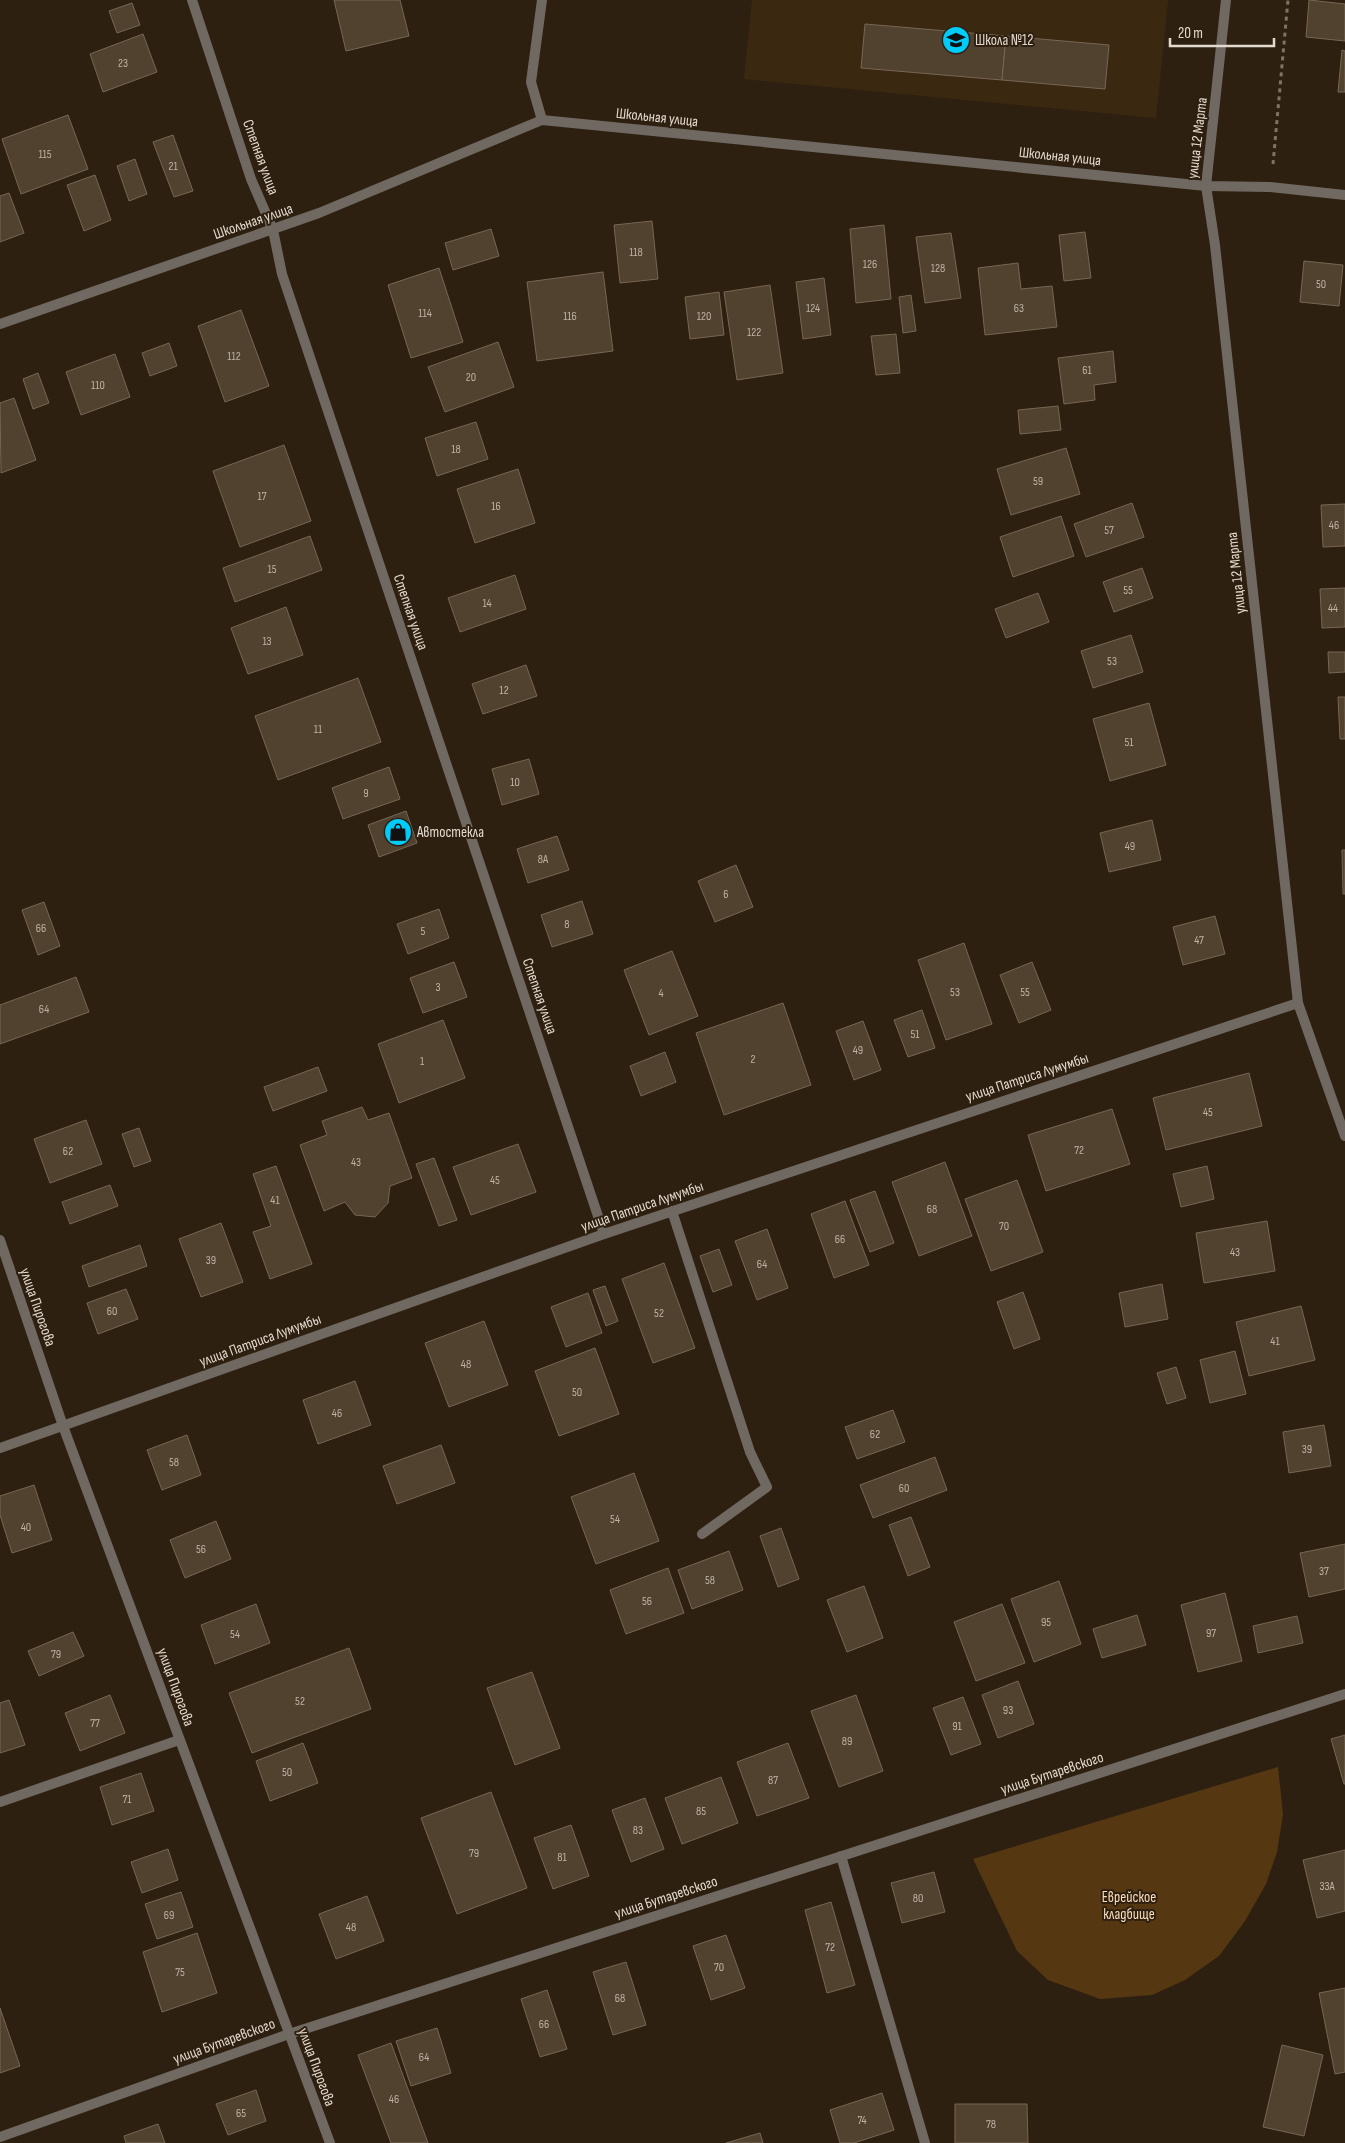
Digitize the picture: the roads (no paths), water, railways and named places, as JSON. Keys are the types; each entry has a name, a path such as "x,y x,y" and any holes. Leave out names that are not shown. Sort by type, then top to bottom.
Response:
{"street":[{"name":"Степная улица","path":"192,0 251,179 273,230 282,274 604,1234"},
{"path":"542,0 531,82 542,120"},
{"name":"улица 12 Марта","path":"1226,0 1206,186 1217,265 1298,1002 1345,1136"},
{"name":"Школьная улица","path":"0,324 319,213 542,120 1206,186 1270,188 1345,195"},
{"name":"улица Патриса Лумумбы","path":"0,1448 604,1234 1298,1002"},
{"path":"672,1211 747,1443 767,1487 702,1534"},
{"name":"улица Пирогова","path":"0,1240 63,1426 330,2143"},
{"name":"улица Бутаревского","path":"0,2137 289,2034 1345,1694"},
{"path":"0,1802 179,1740"},
{"path":"841,1856 925,2143"}],"place":[{"name":"Школа №12","path":"956,40"},
{"name":"Автостекла","path":"398,832"}],"park label":[{"name":"Еврейское кладбище","path":"1129,1906"}]}
